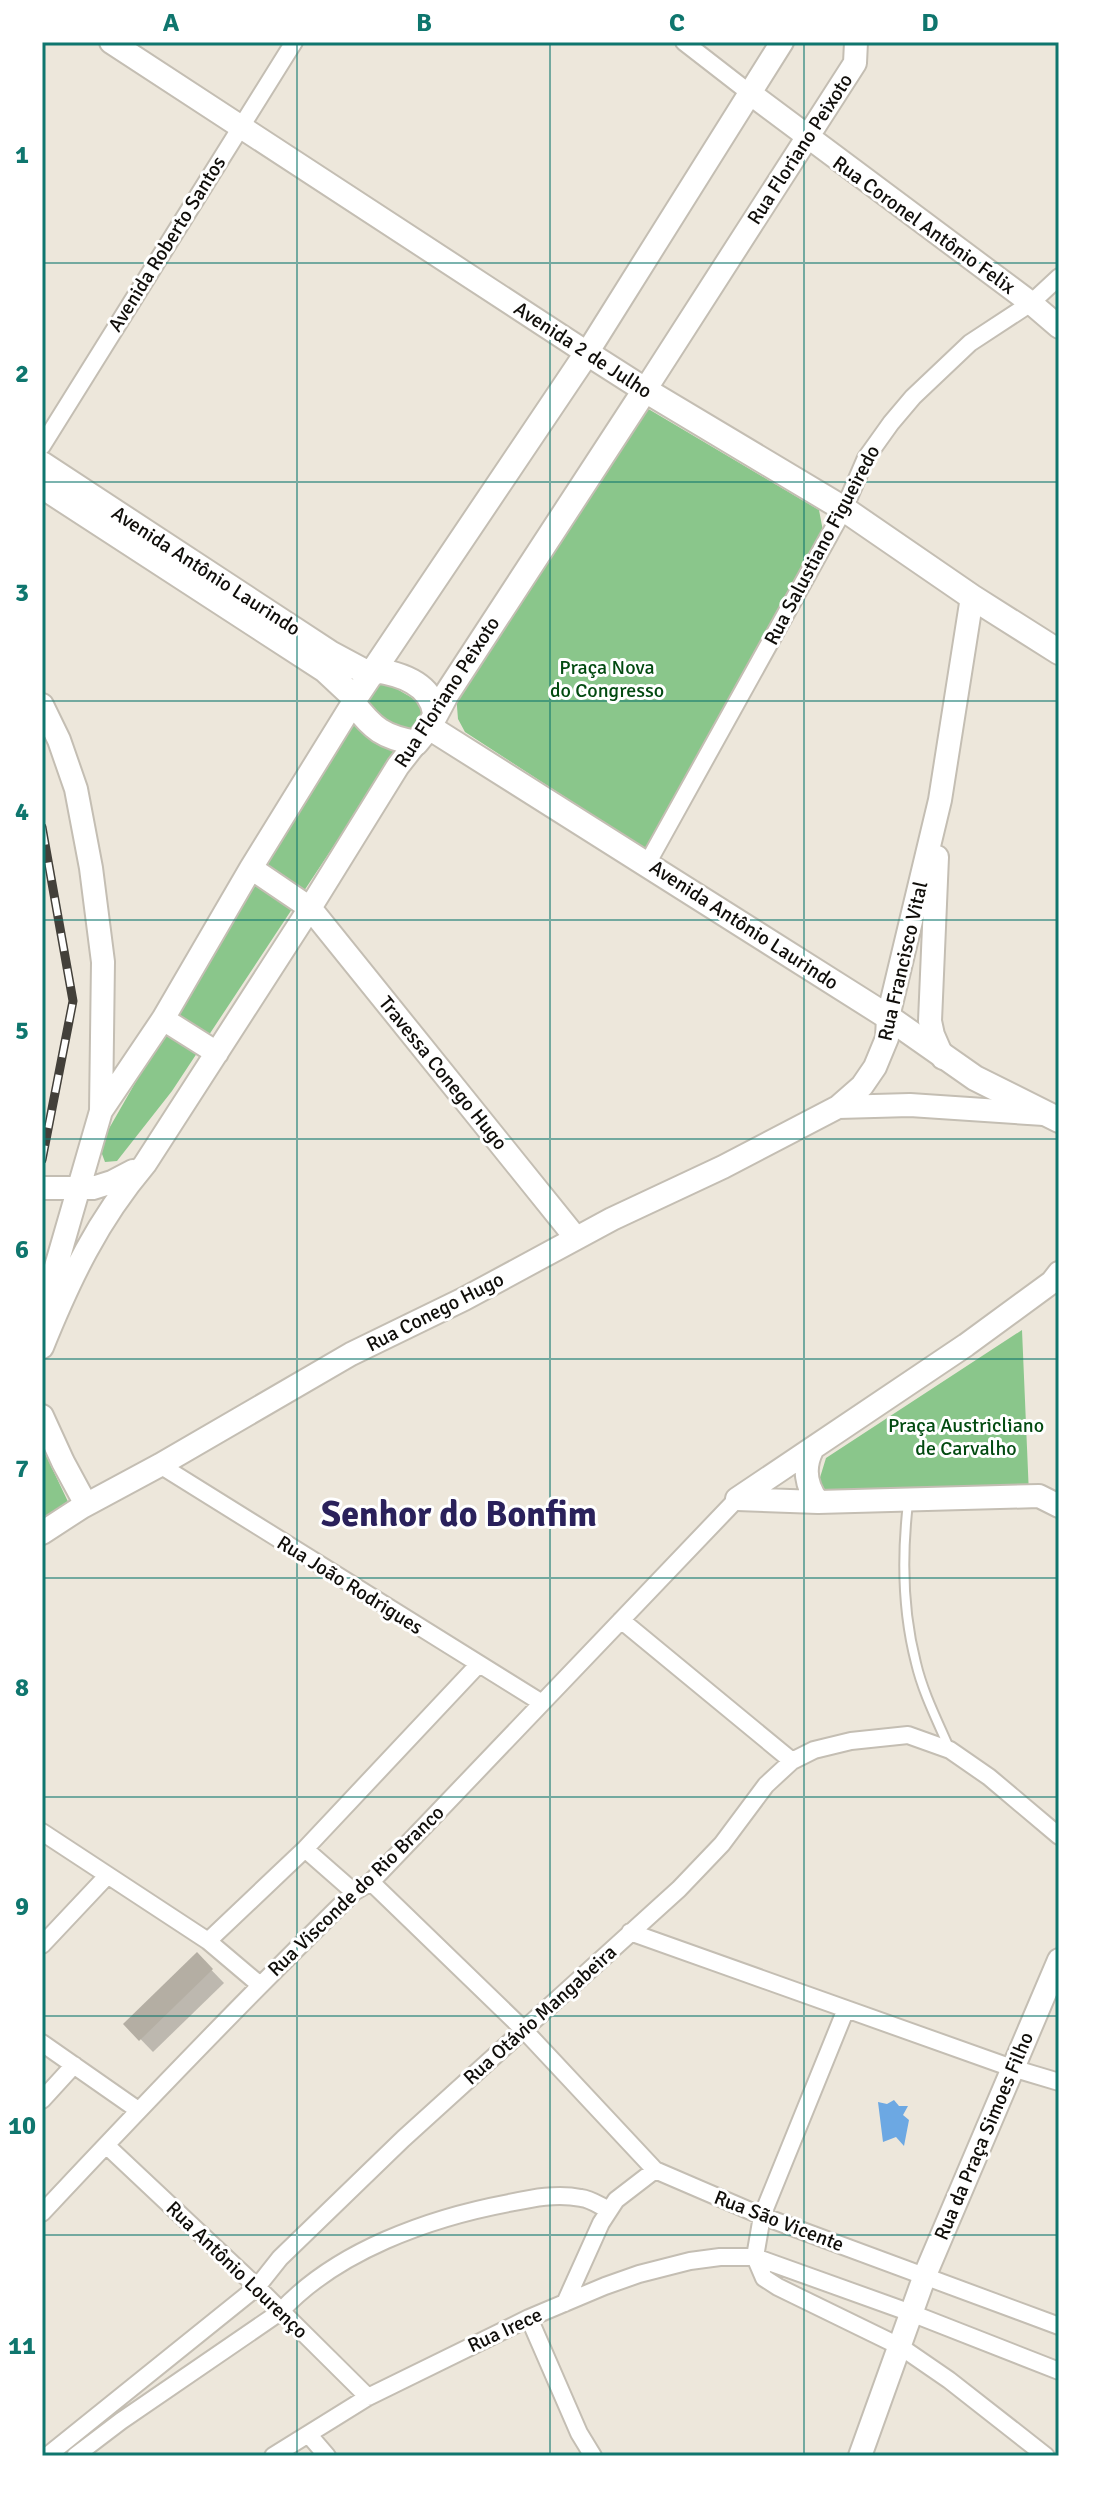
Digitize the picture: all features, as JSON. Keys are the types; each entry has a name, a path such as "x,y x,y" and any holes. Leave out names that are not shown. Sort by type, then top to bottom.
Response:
{"main road":[{"name":"Avenida 2 de Julho","path":"587,353 844,509 1059,652"},
{"path":"373,673 408,678 417,684 434,704 427,728 389,737 366,722 354,700 587,353"},
{"name":"Rua Floriano Peixoto","path":"427,728 645,390"},
{"name":"Avenida Antônio Laurindo","path":"42,464 330,653 373,673"},
{"name":"Avenida Antônio Laurindo","path":"42,486 325,670 354,700"},
{"name":"Avenida Antônio Laurindo","path":"427,728 888,1017 943,1058 994,1089 1051,1117"}],"street":[{"name":"Avenida 2 de Julho","path":"111,42 587,353"},
{"name":"Avenida Roberto Santos","path":"42,446 294,42"},
{"path":"684,42 751,94"},
{"path":"587,353 782,42"},
{"name":"Rua Floriano Peixoto","path":"645,390 855,63 856,42"},
{"name":"Rua Coronel Antônio Felix","path":"751,94 1059,327"},
{"name":"Rua Salustiano Figueiredo","path":"647,864 844,509 866,458 913,397 970,343 1031,303 1059,277"},
{"name":"Rua Francisco Vital","path":"838,1107 862,1086 875,1067 887,1038 888,1017 940,800 972,597"},
{"path":"101,1111 163,1019 354,700"},
{"path":"42,705 59,740 76,789 91,868 103,962 101,1111 42,1315"},
{"name":"Rua Floriano Peixoto","path":"42,1347 82,1256 117,1197 145,1164 398,766 427,728"},
{"name":"Rua Francisco Vital","path":"940,800 930,1021 943,1058"},
{"name":"Travessa Conego Hugo","path":"251,868 310,908 576,1238"},
{"path":"163,1019 217,1053"},
{"path":"838,1107 910,1105 1051,1117"},
{"name":"Rua Conego Hugo","path":"42,1533 82,1507 351,1354 838,1107"},
{"path":"42,1188 100,1187 145,1164"},
{"path":"737,1499 966,1345 1052,1282 1059,1273"},
{"path":"42,1416 83,1499 82,1507"},
{"path":"812,1450 806,1461 806,1473 818,1502"},
{"name":"Rua João Rodrigues","path":"160,1465 542,1703"},
{"path":"737,1499 818,1502 1039,1496 1059,1506"},
{"name":"Rua Visconde do Rio Branco","path":"42,2213 260,1985 354,1892 371,1882 737,1499"},
{"path":"621,1620 792,1761"},
{"path":"208,1941 305,1849 478,1665"},
{"name":"Rua Otávio Mangabeira","path":"47,2456 257,2287 280,2258 403,2139 679,1889 722,1844 766,1785 792,1761 814,1750 851,1741 908,1735 950,1750 989,1777 1059,1836"},
{"path":"42,1832 208,1941 260,1985"},
{"path":"305,1849 354,1892"},
{"path":"42,1945 107,1876"},
{"path":"371,1882 524,2030 655,2170 616,2200 609,2210 565,2303"},
{"path":"630,1932 1059,2082"},
{"name":"Rua da Praça Simoes Filho","path":"860,2456 925,2275 1059,1960"},
{"path":"846,2009 762,2216 755,2257 761,2272 770,2282 901,2347 949,2380 1046,2456"},
{"path":"42,2043 138,2110"},
{"path":"42,2100 74,2065"},
{"name":"Rua Antônio Lourenço","path":"106,2145 368,2397"},
{"name":"Rua São Vicente","path":"655,2170 762,2216 1058,2322"},
{"path":"75,2456 280,2312 306,2286 346,2260 411,2231 462,2213 547,2196 583,2198 609,2210"},
{"name":"Rua São Vicente","path":"755,2257 1059,2371"},
{"name":"Rua Irece","path":"273,2456 368,2397 565,2303 628,2278 690,2261 755,2257"},
{"path":"529,2318 579,2433 593,2456"},
{"path":"309,2435 327,2456"}],"lane":[{"path":"908,1500 905,1532 909,1629 916,1666 950,1750"}],"green space":[{"name":"Praça Nova do Congresso","path":"645,407 819,510 823,531 648,851 465,732 458,719 456,694"},
{"path":"378,678 426,706 172,1091 117,1161 105,1162 99,1146 201,968"},
{"name":"Praça Austricliano de Carvalho","path":"1022,1330 1029,1495 827,1496 818,1484 826,1458"},
{"path":"42,1447 71,1508 42,1527"}],"water":[{"path":"894,2100 899,2106 908,2106 903,2115 909,2120 904,2146 896,2137 883,2142 878,2102 887,2104"}],"building":[{"path":"197,1952 213,1969 139,2041 123,2024"}],"railway":[{"path":"42,827 73,1001 42,1160"}],"district":[{"name":"Senhor do Bonfim","path":"459,1514"}]}
